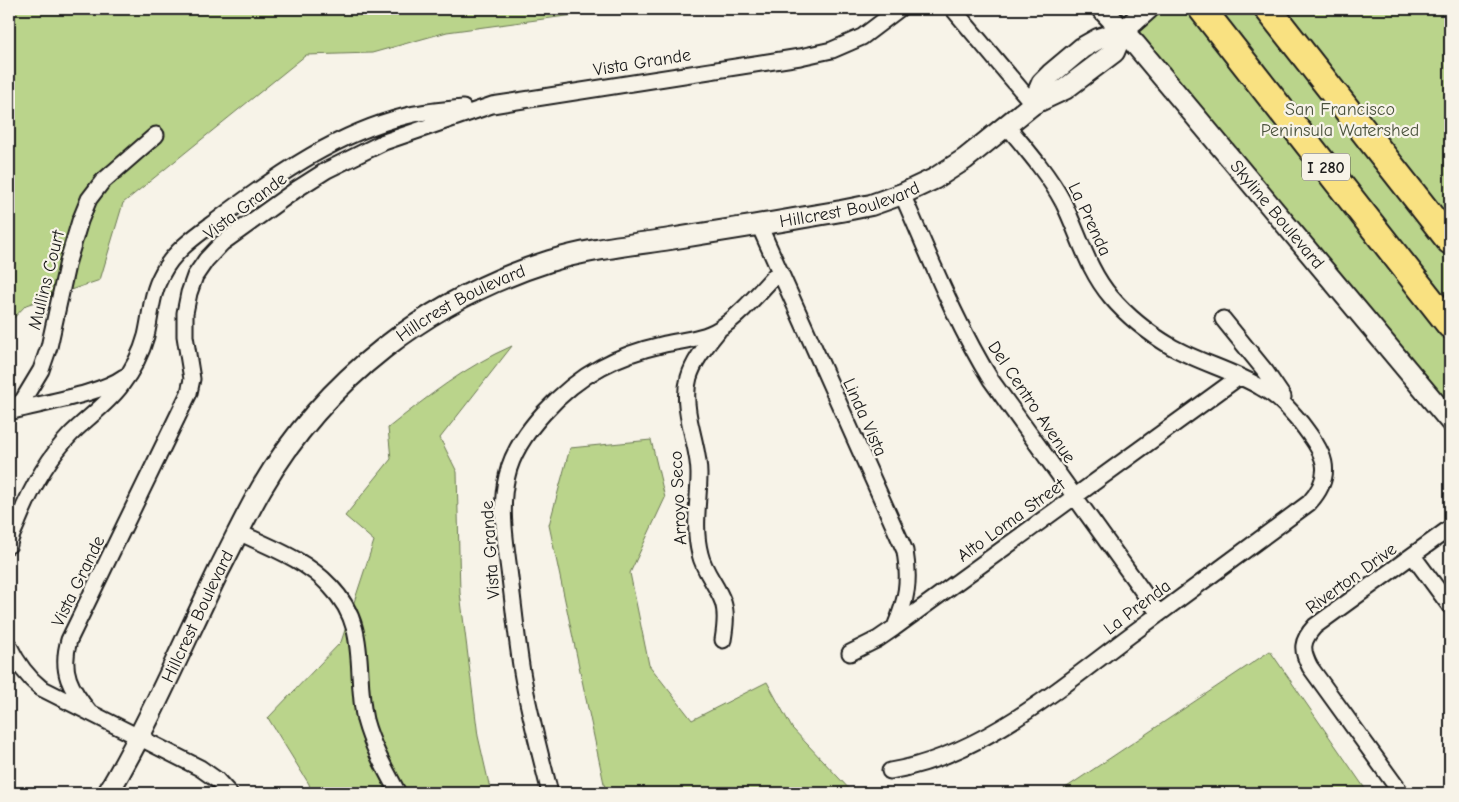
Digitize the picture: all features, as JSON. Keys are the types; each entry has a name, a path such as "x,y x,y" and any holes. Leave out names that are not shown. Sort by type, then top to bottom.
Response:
{"highway":[{"name":"I 280","path":"1202,9 1450,326"},
{"name":"I 280","path":"1268,9 1450,241"}],"street":[{"name":"Vista Grande","path":"229,793 217,780 200,768 90,713 76,696 69,682 65,666 70,640 189,393 192,380 185,336 185,313 195,276 206,260 222,243 297,188 327,170 384,142 492,105 800,57 832,50 862,37 899,9"},
{"path":"953,9 1033,104"},
{"name":"Skyline Boulevard","path":"1102,9 1123,31 1450,421"},
{"name":"Hillcrest Boulevard","path":"108,793 138,737 238,532 267,480 288,448 317,410 348,378 384,347 443,307 508,276 552,261 601,249 841,211 871,205 902,194 934,179 965,159 1033,104 1042,83 1074,55 1098,38 1123,31 1148,9"},
{"path":"9,543 24,504 52,457 72,434 120,388 134,368 146,336 154,291 172,258 187,243 262,187 317,152 378,125 407,116 492,105"},
{"name":"La Prenda","path":"1007,126 1051,181 1064,205 1082,248 1110,296 1151,334 1174,348 1262,387 1295,415"},
{"name":"Mullins Court","path":"10,412 23,400 41,370 49,347 68,261 89,199 102,182 156,135"},
{"name":"Del Centro Avenue","path":"902,194 976,356 991,380 1159,614"},
{"name":"Linda Vista","path":"759,225 906,551 908,587 904,605 894,628"},
{"name":"Vista Grande","path":"550,793 528,704 518,642 504,516 504,494 507,475 514,455 528,433 560,397 580,381 623,356 645,349 701,337 718,330 740,312 779,271"},
{"name":"La Prenda","path":"890,772 920,765 952,753 985,737 1044,700 1309,503 1319,492 1324,476 1324,460 1318,444 1295,415 1266,372 1223,319"},
{"name":"Arroyo Seco","path":"718,330 695,362 688,377 685,394 686,409 698,456 697,538 706,572 723,602 725,615 723,640"},
{"name":"Mullins Court","path":"10,412 107,386 122,379 134,368"},
{"name":"Alto Loma Street","path":"850,653 878,639 894,628 1239,377"},
{"name":"Riverton Drive","path":"1401,793 1310,667 1305,657 1303,646 1307,634 1315,626 1450,528"},
{"path":"238,532 298,561 315,572 331,586 343,602 353,620 358,641 362,698 371,740 398,793"},
{"path":"1413,556 1450,606"},
{"path":"9,646 16,661 27,676 40,688 90,713"}],"green space":[{"path":"9,9 618,9 447,32 372,53 306,55 123,203 100,280 26,305 9,323"},
{"name":"San Francisco Peninsula Watershed","path":"1146,9 1450,9 1450,421 1119,30"},
{"path":"512,346 440,438 457,472 460,593 478,736 491,793 311,793 309,784 268,718 341,642 374,541 345,516 391,459 388,428 463,373"},
{"path":"651,440 665,498 630,573 649,665 692,720 767,682 792,728 853,793 606,793 549,525 570,448"},
{"path":"1270,651 1368,793 1058,793"}]}
